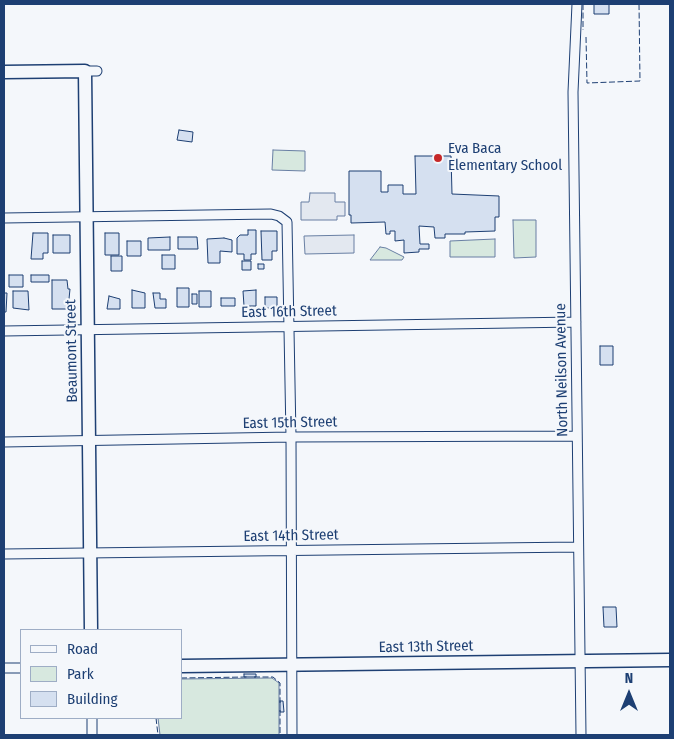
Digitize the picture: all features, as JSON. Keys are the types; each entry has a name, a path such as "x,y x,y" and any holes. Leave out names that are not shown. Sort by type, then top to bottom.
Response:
{"street":[{"name":"North Neilson Avenue","path":"577,4 573,92 581,735"},
{"name":"Beaumont Street","path":"4,72 91,71 86,217 91,629"},
{"path":"4,218 271,214 279,216 287,222 291,437 292,735"},
{"name":"East 16th Street","path":"4,330 576,322"},
{"name":"East 15th Street","path":"4,442 291,437 577,436"},
{"name":"East 14th Street","path":"4,554 578,547"},
{"name":"East 13th Street","path":"182,666 670,660"},
{"path":"4,668 20,668"},
{"path":"92,719 92,735"}],"green space":[{"path":"273,150 305,151 305,171 272,170"},
{"path":"513,220 536,220 536,257 514,258"},
{"path":"495,239 495,257 450,257 450,241"},
{"path":"380,247 404,257 402,260 370,260"},
{"path":"272,678 279,683 279,735 160,735 158,719 182,719 182,679"}],"shaded area":[{"path":"310,193 335,193 335,202 345,202 345,216 337,216 337,220 301,220 301,202 309,202"},
{"path":"354,235 354,253 305,254 304,236"}],"building":[{"path":"594,4 609,4 609,14 594,14"},
{"path":"179,130 193,132 192,142 177,140"},
{"path":"415,156 451,156 452,194 499,196 499,217 495,217 495,231 445,234 445,238 435,238 434,227 419,226 420,244 429,244 429,249 419,249 419,252 404,253 404,240 395,241 395,231 390,231 390,234 386,234 385,222 351,223 351,215 349,215 349,171 381,171 381,192 388,192 388,185 403,185 403,194 416,194"},
{"path":"248,230 256,230 256,254 251,254 251,260 244,260 244,254 237,254 237,238 240,235 248,235"},
{"path":"261,231 277,231 277,251 272,251 272,260 262,260"},
{"path":"33,233 48,233 48,253 43,253 43,259 31,259"},
{"path":"105,233 119,233 119,255 105,255"},
{"path":"53,235 70,235 70,253 53,253"},
{"path":"170,237 170,250 148,250 148,238"},
{"path":"178,237 197,237 198,249 178,249"},
{"path":"224,238 232,240 232,252 220,251 220,263 208,263 207,239"},
{"path":"127,241 141,241 141,256 127,256"},
{"path":"162,255 175,255 175,269 162,269"},
{"path":"111,256 122,256 122,271 111,271"},
{"path":"242,261 251,261 251,270 242,270"},
{"path":"258,264 264,264 264,269 258,269"},
{"path":"9,275 23,275 23,287 9,287"},
{"path":"31,275 49,275 49,282 31,282"},
{"path":"52,280 67,280 68,289 70,289 68,309 52,309"},
{"path":"177,288 189,288 189,307 177,307"},
{"path":"132,290 145,293 145,308 132,308"},
{"path":"256,290 256,306 244,306 243,291"},
{"path":"13,291 28,291 29,310 13,308"},
{"path":"199,291 211,291 211,307 199,307"},
{"path":"4,293 7,293 6,312 4,312"},
{"path":"153,293 160,293 160,299 166,299 166,308 155,308"},
{"path":"192,294 197,294 197,304 192,304"},
{"path":"109,296 120,299 120,309 107,309"},
{"path":"265,297 277,297 277,308 265,308"},
{"path":"221,298 235,298 235,306 221,306"},
{"path":"600,346 613,346 613,365 600,365"},
{"path":"603,607 616,607 617,627 604,627"},
{"path":"244,674 256,674 256,677 244,677"},
{"path":"280,701 283,701 284,712 280,712"}],"fence":[{"path":"583,4 583,30"},
{"path":"586,37 587,83 640,81 639,4"},
{"path":"182,678 247,677"},
{"path":"254,677 273,677 280,683 280,703"},
{"path":"280,710 280,735"},
{"path":"156,719 158,735"}],"place":[{"name":"Eva Baca Elementary School","path":"438,158"}]}
